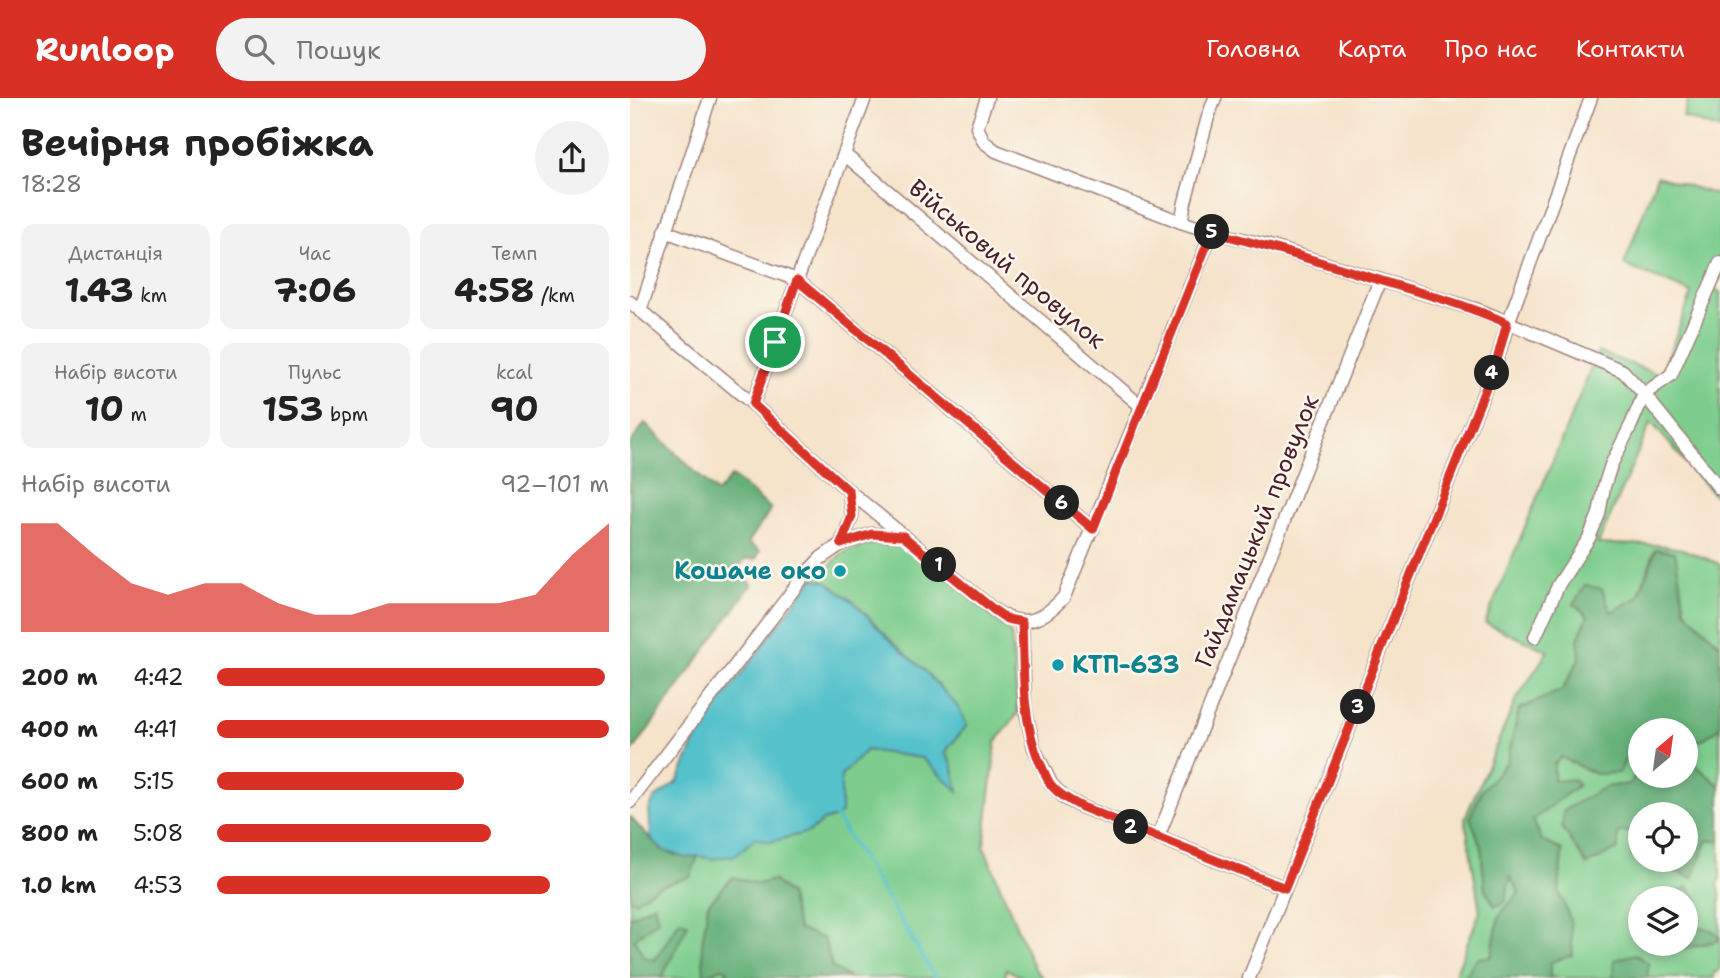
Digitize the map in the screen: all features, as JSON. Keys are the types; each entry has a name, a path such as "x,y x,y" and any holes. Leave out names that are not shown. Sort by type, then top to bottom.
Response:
{"street":[{"path":"710,98 665,231 635,306 753,404 849,491 1007,619 1022,622 1037,618 1052,610 1064,597 1212,232"},
{"path":"753,404 865,98"},
{"path":"987,98 977,127 984,142 996,151 1181,222 1262,244 1481,312 1623,371 1720,489"},
{"path":"1181,222 1215,98"},
{"path":"1249,978 1492,373 1507,323 1591,98"},
{"name":"Військовий провулок","path":"844,154 1142,407"},
{"path":"665,231 797,280 1093,529"},
{"path":"1535,637 1559,584 1589,538 1599,514 1611,465 1644,394 1671,374 1720,263"},
{"name":"Гайдамацький провулок","path":"1158,837 1380,280"},
{"path":"841,544 852,516 849,491"},
{"path":"630,802 804,576 821,558 841,544 872,534 903,536"},
{"path":"1022,622 1025,708 1034,748 1051,784 1065,798 1082,807 1285,888"}],"green space":[{"path":"1689,98 1720,98 1720,130 1683,117"},
{"path":"1657,176 1720,196 1720,279 1713,289 1720,292 1720,502 1651,422 1598,544 1659,545 1682,549 1720,564 1720,647 1685,610 1674,552 1655,549 1638,597 1611,613 1588,616 1578,639 1580,658 1562,690 1519,709 1507,762 1482,790 1470,817 1481,846 1485,889 1495,906 1505,902 1510,875 1519,893 1499,916 1491,957 1477,958 1464,978 1454,978 1480,911 1465,818 1516,700 1548,651 1485,623 1598,352 1661,375 1692,293 1624,265"},
{"path":"645,423 717,493 732,476 771,509 748,543 760,551 756,559 746,559 733,572 752,584 630,755 630,444"},
{"path":"885,542 907,546 959,586 1011,634 1018,713 996,742 984,847 1034,969 1043,978 1024,978 1006,969 1005,978 849,978 832,967 824,939 798,930 789,894 773,880 758,884 733,877 711,974 721,968 728,970 724,978 661,978 687,924 680,920 655,960 644,957 634,939 654,905 630,919 630,898 635,901 657,887 690,877 698,856 714,859 755,837 809,832 823,821 836,817 841,813 841,776 866,750 922,758 958,790 952,764 945,752 967,725 924,670 893,643 856,604 826,581 812,579 842,553"},
{"path":"1656,549 1675,552 1685,610 1720,647 1720,725 1700,741 1698,718 1628,718 1628,754 1619,773 1595,774 1561,757 1554,764 1554,781 1574,779 1578,785 1533,820 1542,841 1562,850 1559,892 1570,919 1573,955 1551,962 1549,973 1552,978 1464,978 1477,958 1491,957 1499,916 1519,893 1510,877 1505,902 1495,906 1485,889 1481,846 1470,817 1482,790 1507,762 1519,709 1562,690 1580,658 1578,639 1588,616 1574,604 1585,585 1602,589 1611,612 1638,597"},
{"path":"1720,725 1720,786 1698,767 1698,740 1718,729"},
{"path":"1628,752 1628,784 1605,787 1618,832 1628,832 1628,872 1678,872 1693,877 1695,872 1698,872 1698,864 1707,841 1720,840 1720,938 1714,931 1698,926 1698,886 1628,886 1628,956 1698,956 1698,945 1720,940 1720,970 1714,973 1714,978 1647,978 1648,963 1614,960 1613,978 1552,978 1549,973 1551,962 1570,919 1559,892 1562,850 1542,841 1533,820 1578,785 1554,781 1554,764 1561,757 1595,774"},
{"path":"1698,767 1720,786 1720,840 1707,841 1698,865 1698,802 1628,802 1628,832 1618,832 1618,849 1587,865 1562,827 1564,810 1605,787 1628,784 1628,788 1698,788"},
{"path":"630,817 668,852 687,857 698,856 690,877 657,887 635,901 630,898"},
{"path":"1677,872 1695,872 1693,878"},
{"path":"733,877 758,884 773,880 789,894 798,929 824,939 832,967 849,978 724,978 728,970 721,968 704,977 702,945 708,904"},
{"path":"654,904 658,920 634,939 644,957 655,960 680,920 688,924 662,977 630,978 630,919"},
{"path":"1698,926 1714,931 1720,940 1698,945"},
{"path":"1638,956 1648,963 1647,978 1613,978 1614,960"}],"water":[{"path":"812,579 826,581 856,604 959,708 967,725 945,752 952,764 958,791 922,758 866,750 841,776 841,813 823,821 809,832 770,842 755,838 736,855 714,859 698,856 686,858 662,850 651,839 649,810 654,799 678,781 700,730"}],"waterway":[{"path":"832,815 836,817 935,978"}],"place":[{"name":"Кошаче око","path":"840,571"},
{"name":"КТП-633","path":"1058,665"}],"route":[{"path":"1212,232 1262,244 1380,280 1507,323 1497,360 1285,888 1082,807 1065,798 1051,784 1034,748 1025,708 1022,622 1007,619 994,610 903,536 872,534 841,544 852,516 849,491 753,404 775,342 797,280 1093,529 1212,232"}]}
